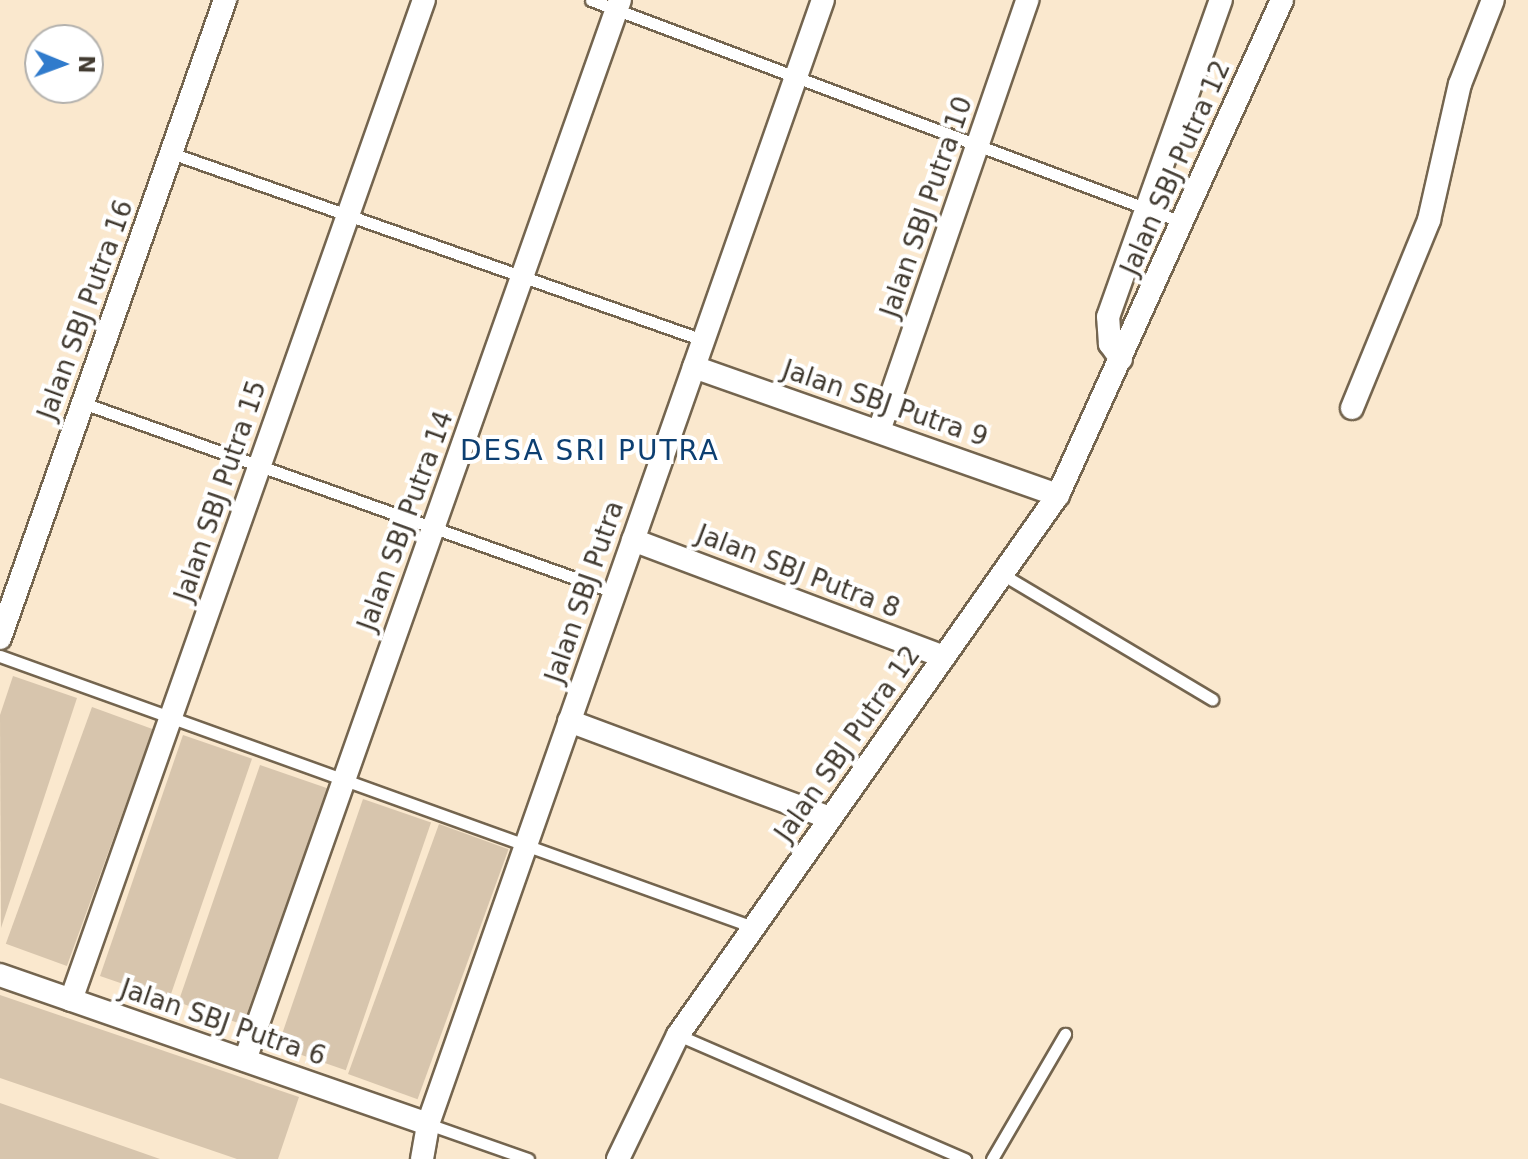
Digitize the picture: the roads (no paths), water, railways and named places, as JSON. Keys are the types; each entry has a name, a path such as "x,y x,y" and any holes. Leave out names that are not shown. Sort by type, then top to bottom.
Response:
{"street":[{"name":"Jalan SBJ Putra 16","path":"0,638 6,599 83,403 225,0"},
{"name":"Jalan SBJ Putra 15","path":"71,1000 424,0"},
{"name":"Jalan SBJ Putra","path":"422,1159 428,1124 823,0"},
{"name":"Jalan SBJ Putra 10","path":"879,431 1027,0"},
{"name":"Jalan SBJ Putra 12","path":"1121,359 1110,344 1108,317 1221,0"},
{"name":"Jalan SBJ Putra 12","path":"618,1159 678,1035 944,657 1007,577 1058,495 1282,0"},
{"path":"1352,408 1429,220 1460,84 1493,0"},
{"name":"Jalan SBJ Putra 14","path":"245,1060 619,4"},
{"name":"Jalan SBJ Putra 9","path":"694,367 1058,495"},
{"name":"Jalan SBJ Putra 8","path":"633,540 944,657"},
{"path":"569,721 830,818"},
{"name":"Jalan SBJ Putra 6","path":"0,975 428,1124"}],"lane":[{"path":"591,0 619,4 796,76 1184,222"},
{"path":"171,153 703,340"},
{"path":"83,403 614,592"},
{"path":"1007,577 1212,699"},
{"path":"0,656 753,927"},
{"path":"992,1159 1065,1034"},
{"path":"678,1035 965,1159"},
{"path":"428,1124 528,1159"}],"district":[{"name":"DESA SRI PUTRA","path":"590,451"}]}
